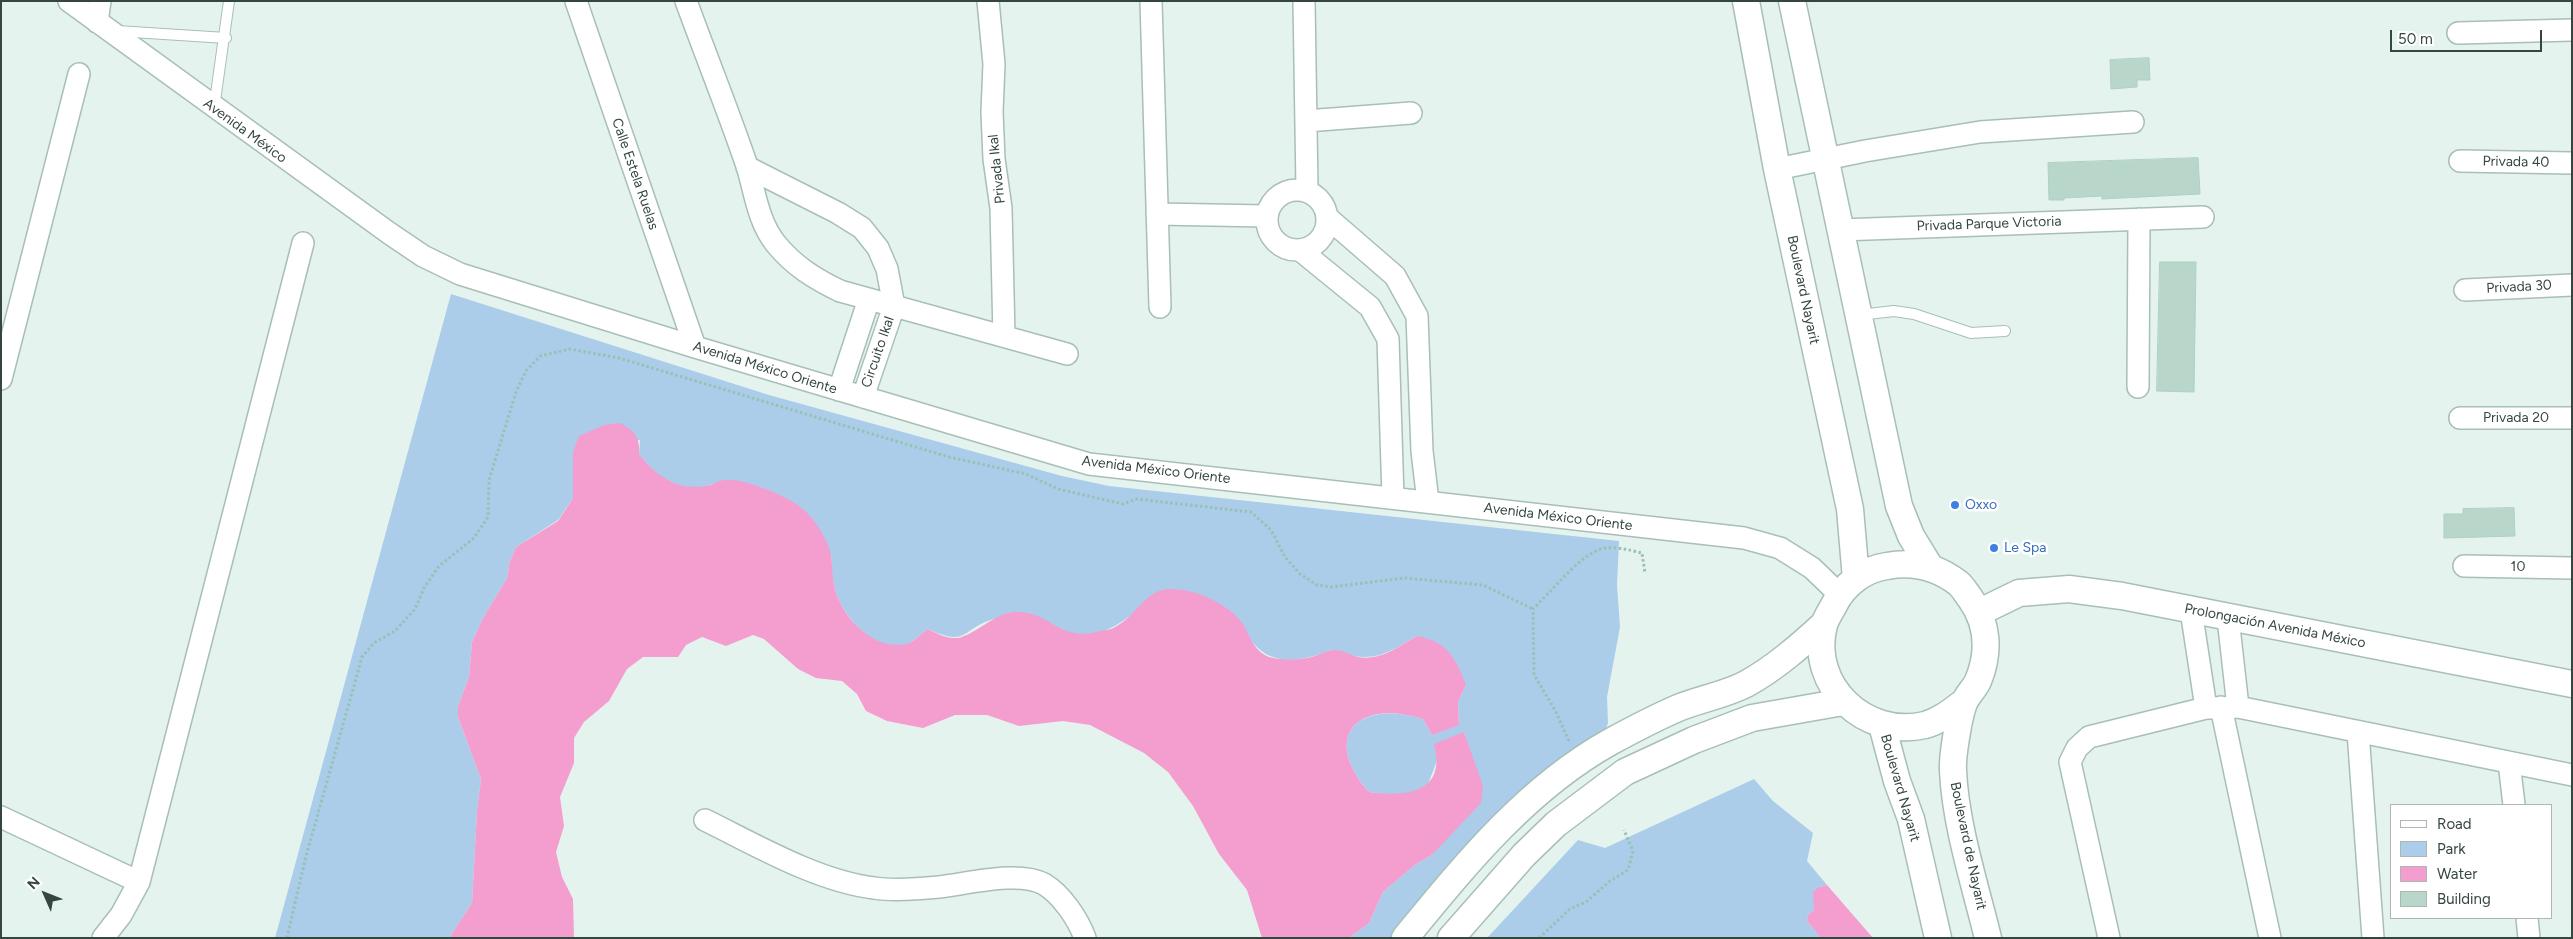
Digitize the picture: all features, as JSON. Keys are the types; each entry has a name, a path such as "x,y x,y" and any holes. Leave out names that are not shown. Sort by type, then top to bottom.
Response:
{"street":[{"name":"Avenida México","path":"69,1 102,18 214,109 424,256"},
{"name":"Calle Estela Ruelas","path":"576,1 695,347"},
{"path":"686,1 747,167 759,213 775,243 811,277 840,290 869,299 1067,354"},
{"name":"Privada Ikal","path":"988,1 994,64 992,112 994,159 1001,208 1004,336"},
{"path":"1151,1 1160,307"},
{"path":"1304,1 1307,190"},
{"name":"Boulevard Nayarit","path":"1746,1 1777,169 1850,509 1848,586"},
{"path":"1792,1 1900,506 1911,536 1930,566"},
{"path":"2458,32 2572,30"},
{"path":"1,379 79,74"},
{"path":"1306,121 1411,114"},
{"path":"1777,169 1865,151 1980,132 2134,122"},
{"name":"Privada 40","path":"2460,161 2572,163"},
{"path":"747,167 838,213 862,228 878,248 887,269 894,306"},
{"path":"1328,218 1325,233 1315,245 1300,250 1282,247 1270,234 1266,216 1274,200 1289,190 1307,190 1322,201 1328,218 1395,276 1417,316 1422,451 1428,502"},
{"path":"1157,214 1266,216"},
{"name":"Privada Parque Victoria","path":"1840,230 2204,217"},
{"path":"2138,387 2139,219"},
{"path":"103,938 120,915 139,882 303,243"},
{"path":"1300,250 1370,307 1388,339 1393,498"},
{"name":"Avenida México Oriente","path":"424,256 460,274 863,398 1089,464 1744,538 1780,548 1812,568 1848,586"},
{"name":"Privada 30","path":"2465,290 2572,285"},
{"name":"Circuito Ikal","path":"839,390 869,299"},
{"name":"Circuito Ikal","path":"863,398 894,306"},
{"name":"Privada 20","path":"2460,418 2572,418"},
{"name":"Boulevard de Nayarit","path":"1848,586 1879,567 1904,563 1930,566 1959,584 1980,612 1986,635 1985,659 1978,682 1964,702 1953,768 1957,805 1988,938"},
{"name":"10","path":"2464,566 2572,568"},
{"path":"1406,938 1464,866 1517,811 1562,775 1609,743 1678,708 1745,684 1784,659 1824,624 1848,586"},
{"name":"Prolongación Avenida México","path":"1980,612 2019,593 2069,589 2122,596 2572,684"},
{"path":"2192,610 2222,708 2270,938"},
{"path":"2222,708 2228,618"},
{"path":"1824,624 1822,645 1824,665 1831,685 1844,702 1861,716 1882,725"},
{"path":"1451,938 1524,855 1556,824 1625,772 1694,740 1752,718 1844,702"},
{"name":"Boulevard Nayarit","path":"1938,938 1911,819 1897,781 1882,725 1904,728 1926,725 1947,716 1964,702"},
{"path":"2109,938 2070,762 2077,748 2089,737 2222,708 2358,732 2572,775"},
{"path":"2358,732 2373,938"},
{"path":"1609,743 1625,772"},
{"path":"2509,762 2514,804"},
{"path":"1,817 139,882"},
{"path":"705,820 809,871 874,888 937,887 1014,877 1044,884 1066,905 1085,938"},
{"path":"2527,919 2529,938"}],"lane":[{"path":"214,109 226,38 229,1"},
{"path":"102,18 153,32 226,38"},
{"path":"1859,315 1894,311 1914,314 1972,333 2005,331"}],"path":[{"path":"287,938 305,860 362,658 374,643 395,631 415,610 424,588 439,566 474,538 488,517 489,480 516,392 526,371 540,356 570,349 619,358 948,457 1026,474 1058,489 1123,504 1136,498 1251,512 1271,530 1285,557 1300,574 1317,585 1332,587 1404,578 1483,585 1533,609"},
{"path":"1570,744 1555,710 1534,675 1533,609 1576,566 1597,550 1622,548 1642,553 1644,574"},
{"path":"1539,938 1570,909 1586,902 1610,881 1628,870 1633,851 1624,830"}],"green space":[{"path":"451,294 769,395 1062,476 1109,486 1619,541 1617,585 1620,627 1607,697 1608,723 1603,737 1418,903 1391,938 1349,938 1369,923 1383,892 1416,864 1432,855 1472,757 1464,732 1438,758 1428,784 1417,792 1390,795 1369,792 1355,772 1348,754 1347,739 1353,727 1364,719 1380,714 1400,714 1423,719 1432,735 1459,724 1458,702 1466,685 1417,636 1387,652 1371,657 1354,656 1332,650 1314,656 1289,660 1278,659 1260,650 1246,633 1240,621 1132,614 1118,624 1093,634 1075,635 1039,617 1011,617 998,618 983,623 958,637 951,637 928,629 909,643 898,646 886,645 866,634 848,616 837,596 834,586 831,554 724,480 711,485 687,487 667,480 648,465 639,454 640,440 573,452 573,498 558,520 516,547 510,561 507,578 482,620 472,642 469,677 458,706 458,717 481,779 477,811 472,903 449,938 275,938"},
{"path":"1754,779 1773,801 1813,833 1807,861 1827,885 1819,887 1814,910 1808,915 1807,921 1821,938 1487,938 1578,840 1605,848"}],"water":[{"path":"620,423 636,435 639,443 639,454 646,463 670,481 679,485 699,487 722,480 742,482 778,494 789,499 804,510 817,525 827,543 831,555 835,591 848,616 855,625 873,639 884,643 906,644 928,629 946,637 957,638 970,633 999,616 1015,612 1037,616 1074,633 1085,634 1108,630 1123,622 1155,593 1172,589 1200,594 1226,608 1240,620 1254,645 1264,655 1272,658 1303,659 1336,650 1366,658 1389,652 1417,636 1436,642 1449,652 1454,659 1466,685 1458,702 1459,725 1432,735 1423,719 1400,714 1380,714 1364,718 1353,727 1347,739 1348,754 1355,772 1369,792 1397,794 1409,792 1429,782 1435,773 1434,744 1464,732 1483,786 1481,803 1432,855 1416,864 1383,892 1369,923 1349,938 1262,938 1247,890 1219,854 1193,806 1168,772 1144,753 1090,725 1063,721 1019,726 987,715 955,715 923,728 887,721 866,711 857,694 842,681 816,678 798,669 764,639 753,635 726,646 702,637 686,645 678,657 643,657 627,669 609,701 584,722 574,738 574,763 560,797 564,826 556,852 562,877 573,899 574,938 449,938 472,903 477,811 481,779 458,717 458,706 469,677 472,642 482,620 507,578 510,561 516,547 558,521 573,498 573,452 579,436 604,425"},
{"path":"1827,885 1873,938 1821,938 1807,921 1808,915 1814,910 1813,892 1819,887"}],"building":[{"path":"2149,58 2150,80 2137,80 2137,87 2111,89 2110,60"},
{"path":"2198,158 2200,194 2102,199 2102,196 2049,200 2048,163"},
{"path":"2160,262 2196,262 2194,392 2157,391"},
{"path":"2514,508 2515,536 2444,538 2444,514 2463,514 2463,509"}],"place":[{"name":"Oxxo","path":"1955,505"},
{"name":"Le Spa","path":"1994,548"}]}
